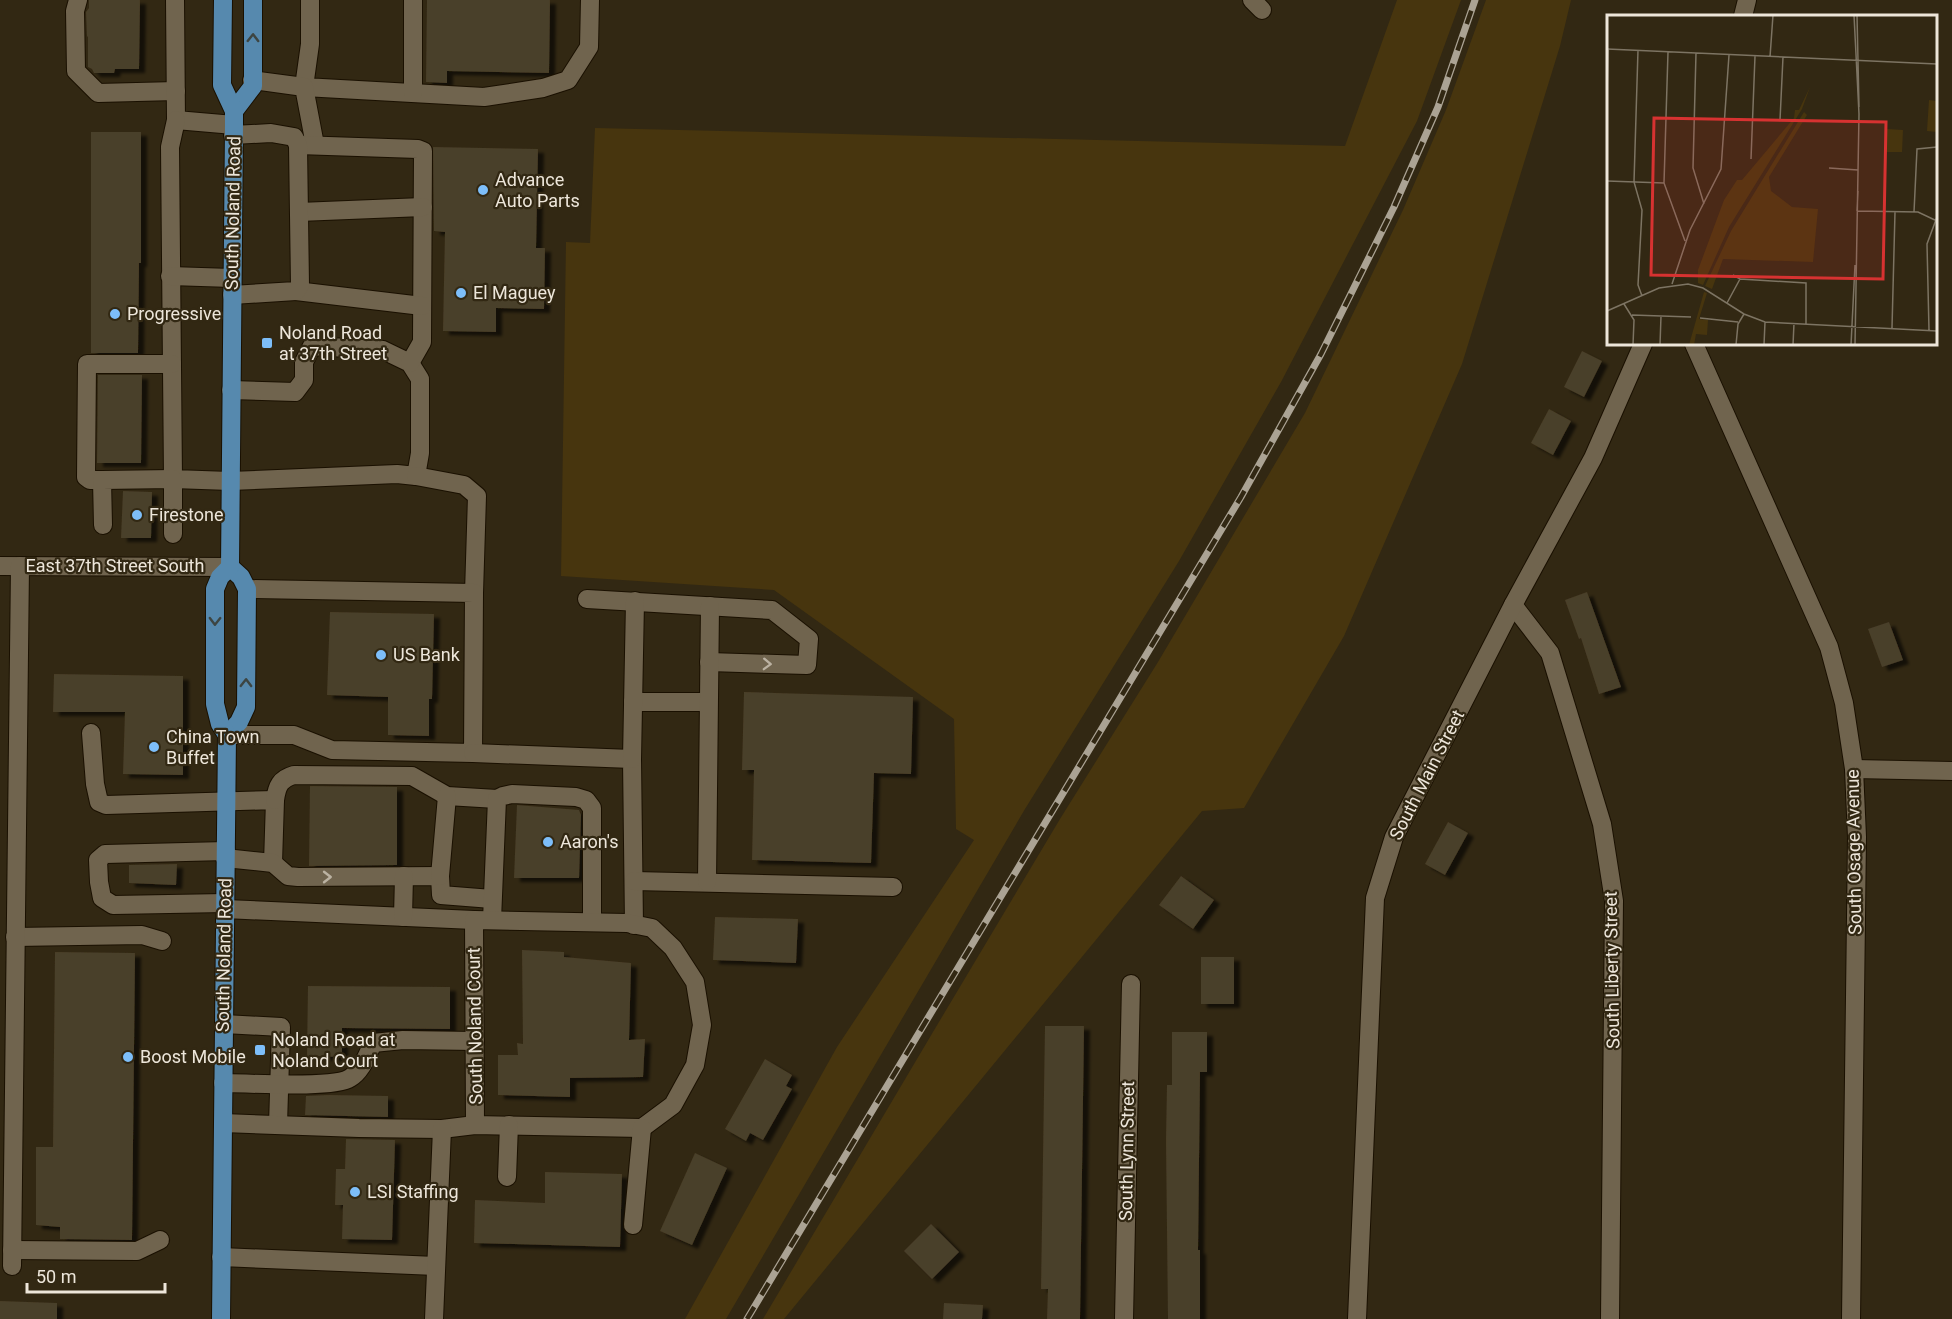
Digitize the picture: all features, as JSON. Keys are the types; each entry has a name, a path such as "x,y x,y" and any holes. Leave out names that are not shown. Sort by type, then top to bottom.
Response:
{"main road":[{"name":"South Noland Road","path":"221,1319 227,735 220,724 214,704 215,589 220,577 230,567 234,124 222,85 223,0"},
{"name":"South Noland Road","path":"234,124 252,86 253,0"},
{"path":"227,735 239,722 246,707 247,589 241,577 230,567"}],"street":[{"path":"78,0 75,11 76,72 98,93 176,91"},
{"path":"173,534 170,147 176,120 175,0"},
{"path":"296,291 300,285 299,212 306,145 304,87 310,44 309,0"},
{"path":"413,0 413,93"},
{"path":"252,80 304,87 484,97 543,88 568,80 589,47 590,0"},
{"path":"1743,15 1748,0"},
{"path":"176,120 234,124 294,137 306,145 423,151 422,342 410,363"},
{"path":"299,212 423,207"},
{"path":"170,276 232,286 422,306"},
{"name":"South Main Street","path":"1357,1319 1375,898 1394,837 1513,605 1593,458 1643,345"},
{"name":"South Osage Avenue","path":"1694,345 1829,647 1844,703 1854,769 1857,837 1851,1319"},
{"path":"231,390 295,392 304,380 304,362 312,346 383,350 410,363 420,379 420,453 416,476"},
{"path":"172,364 87,364 86,477 90,480 230,481 397,474 464,485 477,496 473,753"},
{"path":"102,480 103,525"},
{"name":"East 37th Street South","path":"0,566 230,567"},
{"path":"20,566 9,771 12,1258 137,1251 160,1240"},
{"path":"247,589 474,593"},
{"path":"587,599 772,610 809,639 807,665 709,662"},
{"path":"634,925 632,759 635,601"},
{"name":"South Liberty Street","path":"1513,605 1550,653 1602,824 1614,901 1610,1319"},
{"path":"707,882 710,606"},
{"path":"633,702 708,702"},
{"path":"91,733 95,784 99,802 106,805 275,800"},
{"path":"227,735 294,735 332,750 632,759"},
{"path":"1854,769 1952,771"},
{"path":"273,863 275,800 278,785 284,779 294,775 412,776 447,796 497,799 512,794 576,797 586,800 592,808 592,922"},
{"path":"441,919 440,876 447,796"},
{"name":"South Noland Court","path":"497,799 492,899 483,920 475,1041 476,1125 642,1128"},
{"path":"440,876 298,877 288,876 273,863 226,855 105,854 98,860 102,898 113,906 225,906 441,919 592,922 652,928 673,948 695,982 702,1025 695,1065 673,1104 642,1128 633,1225"},
{"path":"403,917 404,876"},
{"path":"634,881 893,887"},
{"path":"441,895 492,899"},
{"path":"10,929 142,935 162,941"},
{"name":"South Lynn Street","path":"1124,1319 1131,984"},
{"path":"224,1024 281,1027 278,1125"},
{"path":"223,1083 326,1084 349,1079 361,1068 373,1043 403,1040 475,1041"},
{"path":"223,1123 442,1129 476,1125"},
{"path":"507,1177 509,1125"},
{"path":"434,1319 442,1129"},
{"path":"221,1257 436,1266"}],"shaded area":[{"path":"1397,0 1461,0 1417,121 1281,382 1179,561 1025,809 726,1319 685,1319 837,1047 974,840 956,829 954,719 774,590 561,576 566,242 590,243 595,128 1345,146"},
{"path":"1486,0 1571,0 1560,46 1462,364 1344,636 1244,808 1202,811 784,1319 763,1319 1060,819 1158,662 1305,413 1403,210 1446,110"}],"building":[{"path":"89,0 140,0 139,69 115,69 114,73 94,73 88,67 86,12 89,8"},
{"path":"427,0 550,0 549,73 447,71 447,83 426,82"},
{"path":"91,132 141,132 138,353 91,353"},
{"path":"433,147 538,149 536,248 545,248 544,309 496,308 496,332 443,331 445,232 434,231"},
{"path":"1582,351 1602,361 1584,397 1564,387"},
{"path":"98,375 142,375 141,463 97,463"},
{"path":"1549,409 1571,421 1553,455 1531,443"},
{"name":"Firestone","path":"123,491 152,492 151,538 121,538"},
{"path":"1587,592 1621,687 1599,694 1581,638 1579,639 1565,600"},
{"name":"US Bank","path":"330,612 434,614 429,736 388,735 388,697 327,695"},
{"path":"1889,622 1903,660 1882,667 1868,629"},
{"path":"54,674 183,676 183,775 123,774 125,712 53,712"},
{"path":"744,692 913,697 911,774 874,773 871,863 752,860 754,770 742,770"},
{"path":"310,786 397,787 397,865 309,866"},
{"name":"Aaron's","path":"517,805 579,810 581,815 579,878 514,878"},
{"path":"1448,822 1468,833 1445,875 1425,864"},
{"path":"177,864 176,885 129,883 129,865"},
{"path":"1181,876 1214,900 1193,929 1159,905"},
{"path":"715,917 798,919 796,963 713,960"},
{"path":"522,950 564,952 564,957 631,963 629,1040 645,1039 643,1077 570,1078 570,1097 498,1095 498,1055 518,1055 517,1043 523,1044"},
{"path":"55,952 135,953 132,1240 60,1239 60,1227 36,1225 36,1147 53,1147"},
{"path":"1201,957 1234,957 1234,1004 1201,1004"},
{"path":"308,986 450,987 450,1029 342,1028 342,1057 307,1056"},
{"path":"1045,1026 1084,1026 1080,1319 1047,1319 1048,1289 1041,1289"},
{"path":"1172,1032 1207,1032 1207,1072 1200,1072 1198,1250 1200,1250 1200,1319 1168,1319 1166,1140 1167,1085 1172,1085"},
{"path":"765,1059 792,1075 786,1086 792,1089 763,1140 750,1133 746,1141 725,1129"},
{"path":"306,1096 388,1096 388,1117 305,1115"},
{"path":"346,1139 395,1140 392,1240 342,1239 343,1205 335,1205 336,1169 345,1169"},
{"path":"695,1153 727,1168 692,1245 660,1231"},
{"path":"545,1172 622,1174 620,1247 474,1243 475,1200 545,1203"},
{"path":"931,1224 959,1252 932,1279 904,1251"},
{"path":"0,1301 57,1303 57,1319 0,1319"},
{"path":"944,1303 983,1305 982,1319 943,1319"}],"railway":[{"path":"747,1319 1241,497 1321,354 1394,207 1438,107 1475,0"}],"place":[{"name":"Advance Auto Parts","path":"483,190"},
{"name":"El Maguey","path":"461,293"},
{"name":"Progressive","path":"115,314"},
{"name":"Noland Road at 37th Street","path":"267,343"},
{"name":"Firestone","path":"137,515"},
{"name":"US Bank","path":"381,655"},
{"name":"China Town Buffet","path":"154,747"},
{"name":"Aaron's","path":"548,842"},
{"name":"Noland Road at Noland Court","path":"260,1050"},
{"name":"Boost Mobile","path":"128,1057"},
{"name":"LSI Staffing","path":"355,1192"}]}
